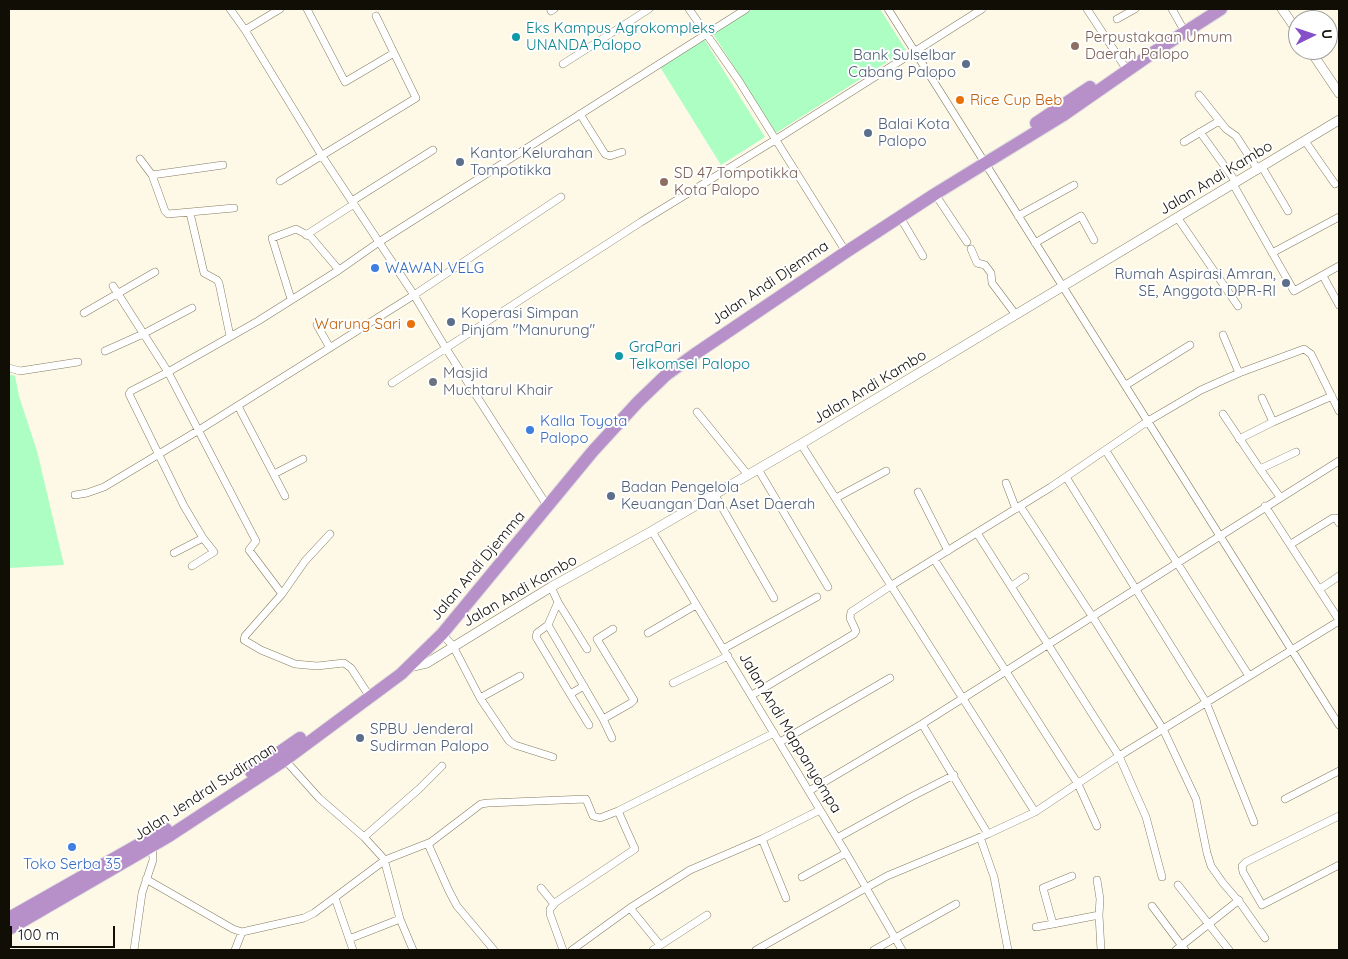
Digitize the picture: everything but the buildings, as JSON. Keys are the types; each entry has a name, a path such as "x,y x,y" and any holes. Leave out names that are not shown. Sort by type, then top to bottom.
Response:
{"highway":[{"name":"Jalan Andi Djemma","path":"406,665 440,632 546,504 593,451 666,375 844,250 984,160 1062,116 1181,25 1207,9"},
{"name":"Jalan Andi Djemma","path":"1124,68 1221,9"},
{"name":"Jalan Andi Djemma","path":"844,250 900,217 984,160"},
{"name":"Jalan Jendral Sudirman","path":"167,833 366,691 406,665"},
{"name":"Jalan Jendral Sudirman","path":"9,929 285,760 383,688 406,665"},
{"name":"Jalan Jendral Sudirman","path":"9,918 152,842"}],"street":[{"path":"230,9 245,30 322,156 414,295 445,347 546,504"},
{"path":"245,30 280,9"},
{"path":"307,9 345,82 394,53"},
{"path":"563,64 649,9"},
{"path":"689,9 707,32 844,250"},
{"path":"192,566 214,552 203,538 184,506 129,394 131,390 168,372 339,270 379,242 746,9"},
{"path":"888,9 1222,536 1339,725"},
{"path":"392,383 641,222 982,9"},
{"path":"1087,9 1124,68"},
{"path":"1117,19 1134,9"},
{"path":"1172,9 1181,25"},
{"path":"280,181 416,98 376,16"},
{"path":"1317,60 1339,93"},
{"path":"1199,95 1227,131 1236,136 1288,211"},
{"path":"580,114 605,154 610,156 622,152"},
{"name":"Jalan Andi Kambo","path":"406,665 426,663 551,587 758,470 1339,120"},
{"path":"1184,142 1219,121"},
{"path":"1200,132 1234,183 1294,291 1339,266"},
{"path":"1305,141 1335,184"},
{"path":"306,235 433,150"},
{"path":"140,159 152,175 166,213 190,213 234,208"},
{"path":"152,175 223,165"},
{"path":"1018,216 1074,185"},
{"path":"935,194 967,242"},
{"path":"75,495 104,486 199,430 414,295 561,196"},
{"path":"190,213 204,274 219,283 230,336"},
{"path":"1035,243 1081,216 1094,240"},
{"path":"900,217 923,256"},
{"path":"1177,217 1238,306"},
{"path":"1272,253 1339,217"},
{"path":"291,299 272,238 296,230 311,237 339,270"},
{"path":"971,249 977,263 985,265 991,273 992,283 1016,315"},
{"path":"84,314 155,272"},
{"path":"1323,276 1339,306"},
{"path":"113,286 168,372 256,541 249,551 282,594"},
{"path":"105,351 143,334 192,308"},
{"path":"317,325 330,348"},
{"path":"1223,334 1239,373"},
{"path":"1126,385 1190,345"},
{"path":"752,695 854,634 856,631 850,618 850,613 1066,477 1148,421 1195,393 1239,373 1304,349 1311,354 1339,412"},
{"path":"9,368 20,371 78,362"},
{"path":"1239,439 1332,396"},
{"path":"1262,398 1273,422"},
{"path":"238,406 285,496"},
{"path":"696,412 748,475"},
{"path":"1223,414 1280,497"},
{"path":"801,444 1036,812"},
{"path":"1106,451 1249,676"},
{"path":"1260,469 1296,452"},
{"path":"274,474 303,459"},
{"path":"809,791 922,724 1339,461"},
{"path":"758,470 828,587"},
{"path":"836,498 886,471"},
{"path":"1066,477 1206,702 1254,822"},
{"path":"1006,483 1018,507 1092,616 1164,730 1194,792 1212,866 1223,883 1239,900 1265,938"},
{"path":"918,492 948,550"},
{"path":"715,495 774,598"},
{"path":"756,950 887,876 980,838 1036,812 1119,756 1339,621 1265,506"},
{"path":"1290,544 1333,518 1336,518 1339,522"},
{"name":"Jalan Andi Mappanyompa","path":"652,531 752,695 902,950"},
{"path":"977,532 1119,756 1146,817 1162,877"},
{"path":"330,534 305,561 282,594 245,636 245,641 295,664 316,666 344,663 351,668 366,691"},
{"path":"174,553 203,538"},
{"path":"934,559 1078,784 1097,826"},
{"path":"1320,589 1339,576"},
{"path":"1012,586 1024,578"},
{"path":"551,587 587,649"},
{"path":"724,649 817,597"},
{"path":"558,602 548,626 535,634 536,638 589,725"},
{"path":"648,633 696,605"},
{"path":"548,626 603,718 612,738"},
{"path":"603,718 632,703 634,700 597,639 613,629"},
{"path":"440,632 453,646 480,698 509,741 515,745 553,757"},
{"path":"673,683 728,656"},
{"path":"480,698 520,676"},
{"path":"780,742 890,678"},
{"path":"570,694 584,686"},
{"path":"922,724 988,834"},
{"path":"146,878 228,926 242,932 304,918 335,898 385,860 428,844 466,818 481,804 586,799 595,818 604,817 774,733"},
{"path":"285,760 319,798 364,837 385,860 400,919 412,950"},
{"path":"364,837 419,789 442,766"},
{"path":"1285,799 1339,771"},
{"path":"837,838 954,775"},
{"path":"572,950 630,908 690,870 762,839 820,810"},
{"path":"563,950 550,914 550,909 554,904 635,849 618,811"},
{"path":"1339,816 1246,862 1242,866 1243,872 1262,905 1339,865"},
{"path":"980,838 994,877 1008,950"},
{"path":"762,839 786,898"},
{"path":"134,950 142,893 153,860 152,842"},
{"path":"428,844 457,906 494,950"},
{"path":"802,877 846,853"},
{"path":"1053,924 1043,888 1072,876"},
{"path":"1092,950 1101,948 1098,915 1100,899 1097,880"},
{"path":"1178,885 1229,950"},
{"path":"541,888 554,904"},
{"path":"335,898 353,950"},
{"path":"1152,906 1181,949 1209,923 1239,900"},
{"path":"874,950 956,904"},
{"path":"630,908 660,945"},
{"path":"653,950 707,915"},
{"path":"1036,927 1098,915"},
{"path":"349,938 400,919"},
{"path":"235,950 242,932"}],"green space":[{"path":"753,9 880,9 906,50 776,133 713,34"},
{"path":"704,39 765,137 721,165 660,67"},
{"path":"9,374 15,376 19,396 37,451 64,565 9,568"}],"place":[{"name":"Eks Kampus Agrokompleks UNANDA Palopo","path":"516,37"},
{"name":"Perpustakaan Umum Daerah Palopo","path":"1075,46"},
{"name":"Bank Sulselbar Cabang Palopo","path":"966,64"},
{"name":"Rice Cup Beb","path":"960,100"},
{"name":"Balai Kota Palopo","path":"868,133"},
{"name":"Kantor Kelurahan Tompotikka","path":"460,162"},
{"name":"SD 47 Tompotikka Kota Palopo","path":"664,182"},
{"name":"WAWAN VELG","path":"375,268"},
{"name":"Rumah Aspirasi Amran, SE, Anggota DPR-RI","path":"1286,283"},
{"name":"Koperasi Simpan Pinjam \"Manurung\"","path":"451,322"},
{"name":"Warung Sari","path":"411,324"},
{"name":"GraPari Telkomsel Palopo","path":"619,356"},
{"name":"Masjid Muchtarul Khair","path":"433,382"},
{"name":"Kalla Toyota Palopo","path":"530,430"},
{"name":"Badan Pengelola Keuangan Dan Aset Daerah","path":"611,496"},
{"name":"SPBU Jenderal Sudirman Palopo","path":"360,738"},
{"name":"Toko Serba 35","path":"72,847"}]}
